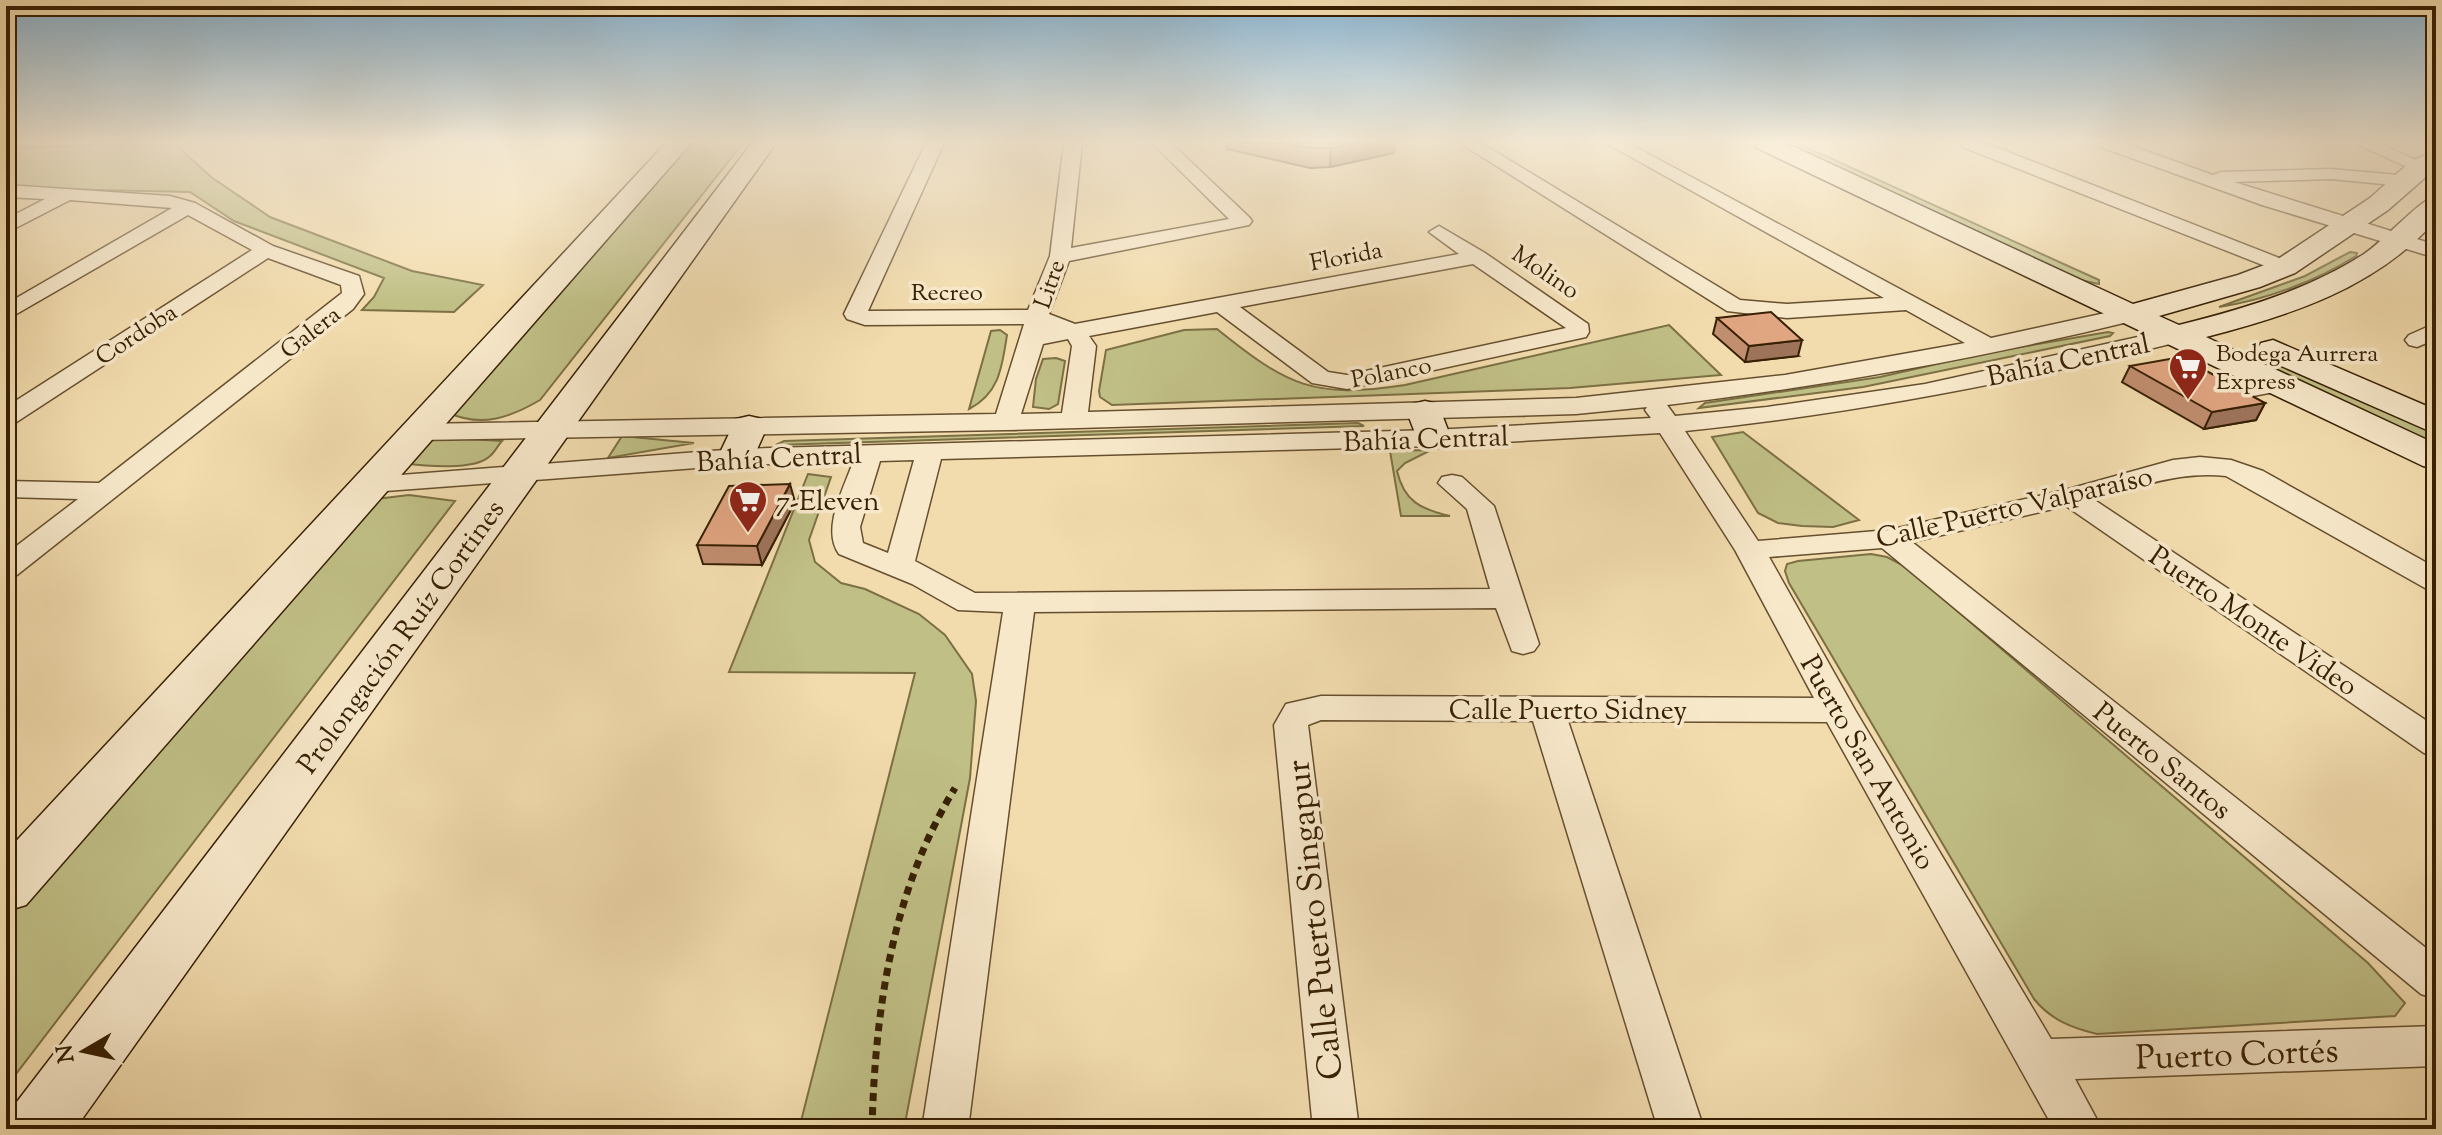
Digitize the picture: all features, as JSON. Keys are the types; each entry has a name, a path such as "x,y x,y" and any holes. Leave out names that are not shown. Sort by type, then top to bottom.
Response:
{"street":[{"path":"6,227 64,196"},
{"name":"Galera","path":"6,569 345,304 353,294 351,281 266,250 188,207 163,200 109,196"},
{"path":"6,889 631,196"},
{"name":"Prolongación Ruíz Cortines","path":"36,1129 725,196"},
{"name":"Recreo","path":"910,196 855,314 858,317 1075,332"},
{"name":"Litre","path":"1006,422 1060,256 1067,196"},
{"path":"1060,256 1242,221 1216,196"},
{"path":"1555,196 1735,306 1787,311 1909,303"},
{"path":"1712,196 1989,346"},
{"path":"1877,196 2128,315 2172,320"},
{"path":"1921,196 2172,320 2285,387 2436,458"},
{"path":"2104,196 2285,267"},
{"path":"2256,196 2436,252"},
{"name":"Bahía Central","path":"418,432 554,427 869,453 1659,412 1767,415 1925,391 2172,320 2285,267 2388,196"},
{"name":"Bahía Central","path":"2172,320 2218,325 2339,282 2400,241 2436,204"},
{"path":"6,313 188,207"},
{"name":"Molino","path":"1439,232 1577,324 1578,332"},
{"name":"Cordoba","path":"6,418 266,250"},
{"name":"Florida","path":"1075,332 1478,257"},
{"name":"Polanco","path":"1224,306 1321,378 1332,381 1347,382 1578,332"},
{"name":"Bahía Central","path":"1659,412 2128,315"},
{"path":"2218,325 2436,423"},
{"name":"Litre","path":"1074,420 1084,346 1075,332"},
{"name":"Puerto San Antonio","path":"1659,412 1750,550 1838,710 2079,1129"},
{"name":"Bahía Central","path":"372,484 520,474 743,442 1006,422 1074,420 1429,425"},
{"path":"909,572 930,452"},
{"path":"869,453 846,527 849,548 909,572 969,603 1511,598"},
{"name":"Calle Puerto Valparaíso","path":"1750,550 1889,539 2071,497 2173,468 2200,465 2231,468 2273,487 2436,581"},
{"path":"1452,483 1480,506 1523,644"},
{"path":"6,489 107,491"},
{"name":"Puerto Monte Video","path":"2071,497 2436,744"},
{"name":"Puerto Santos","path":"1889,539 2436,981"},
{"path":"945,1129 1020,602"},
{"name":"Calle Puerto Sidney","path":"1298,712 1321,708 1838,710"},
{"path":"1547,709 1681,1129"},
{"name":"Calle Puerto Singapur","path":"1298,712 1291,725 1336,1129"},
{"name":"Puerto Cortés","path":"2039,1060 2436,1046"}],"lane":[{"path":"2237,396 2285,387"}],"path":[{"path":"872,1129 872,1082 899,906 930,830 960,781"}],"shaded area":[{"path":"196,196 239,196 270,217 412,271 483,285 454,312 362,310 374,297 384,278 234,221"},
{"path":"642,196 701,196 540,400 507,416 485,420 449,413"},
{"path":"1896,196 1914,196 2099,280 2099,284 2076,279"},
{"path":"2350,252 2357,253 2356,256 2307,281 2255,300 2219,307 2305,276"},
{"path":"1669,325 1721,375 1570,388 1112,405 1100,397 1099,391 1106,350 1184,330 1217,329 1263,364 1283,375 1303,384 1347,390 1405,385"},
{"path":"1000,330 1007,335 998,378 987,395 969,409 991,331"},
{"path":"2113,333 1863,387 1699,408 1705,403 1880,377 1985,353"},
{"path":"1043,359 1065,361 1058,404 1049,409 1033,407 1036,379"},
{"path":"2274,366 2283,366 2436,433 2436,447 2275,370"},
{"path":"1358,423 1364,426 776,445 784,441"},
{"path":"1743,432 1859,520 1833,527 1802,526 1778,523 1758,513 1712,437"},
{"path":"622,436 694,443 608,458"},
{"path":"432,437 502,441 490,456 473,464 403,463"},
{"path":"1431,450 1405,463 1397,471 1409,497 1422,507 1450,516 1401,516 1390,451"},
{"path":"808,474 831,477 809,540 815,562 841,583 865,589 919,614 945,635 972,674 976,701 970,778 904,1129 799,1129 915,673 729,672"},
{"path":"409,495 455,501 6,1087 6,917 376,499"},
{"path":"1871,554 1887,557 1906,567 2368,963 2405,1003 2395,1016 2097,1034 2071,1026 2048,1012 2034,999 1789,583 1785,571 1787,564 1798,561"}],"building":[{"path":"1771,312 1802,340 1749,346 1717,318"},
{"path":"2181,357 2265,403 2212,412 2130,366"},
{"path":"790,484 757,546 697,545 729,486"}],"place":[{"name":"Bodega Aurrera Express","path":"2188,401"},
{"name":"7-Eleven","path":"748,534"}]}
